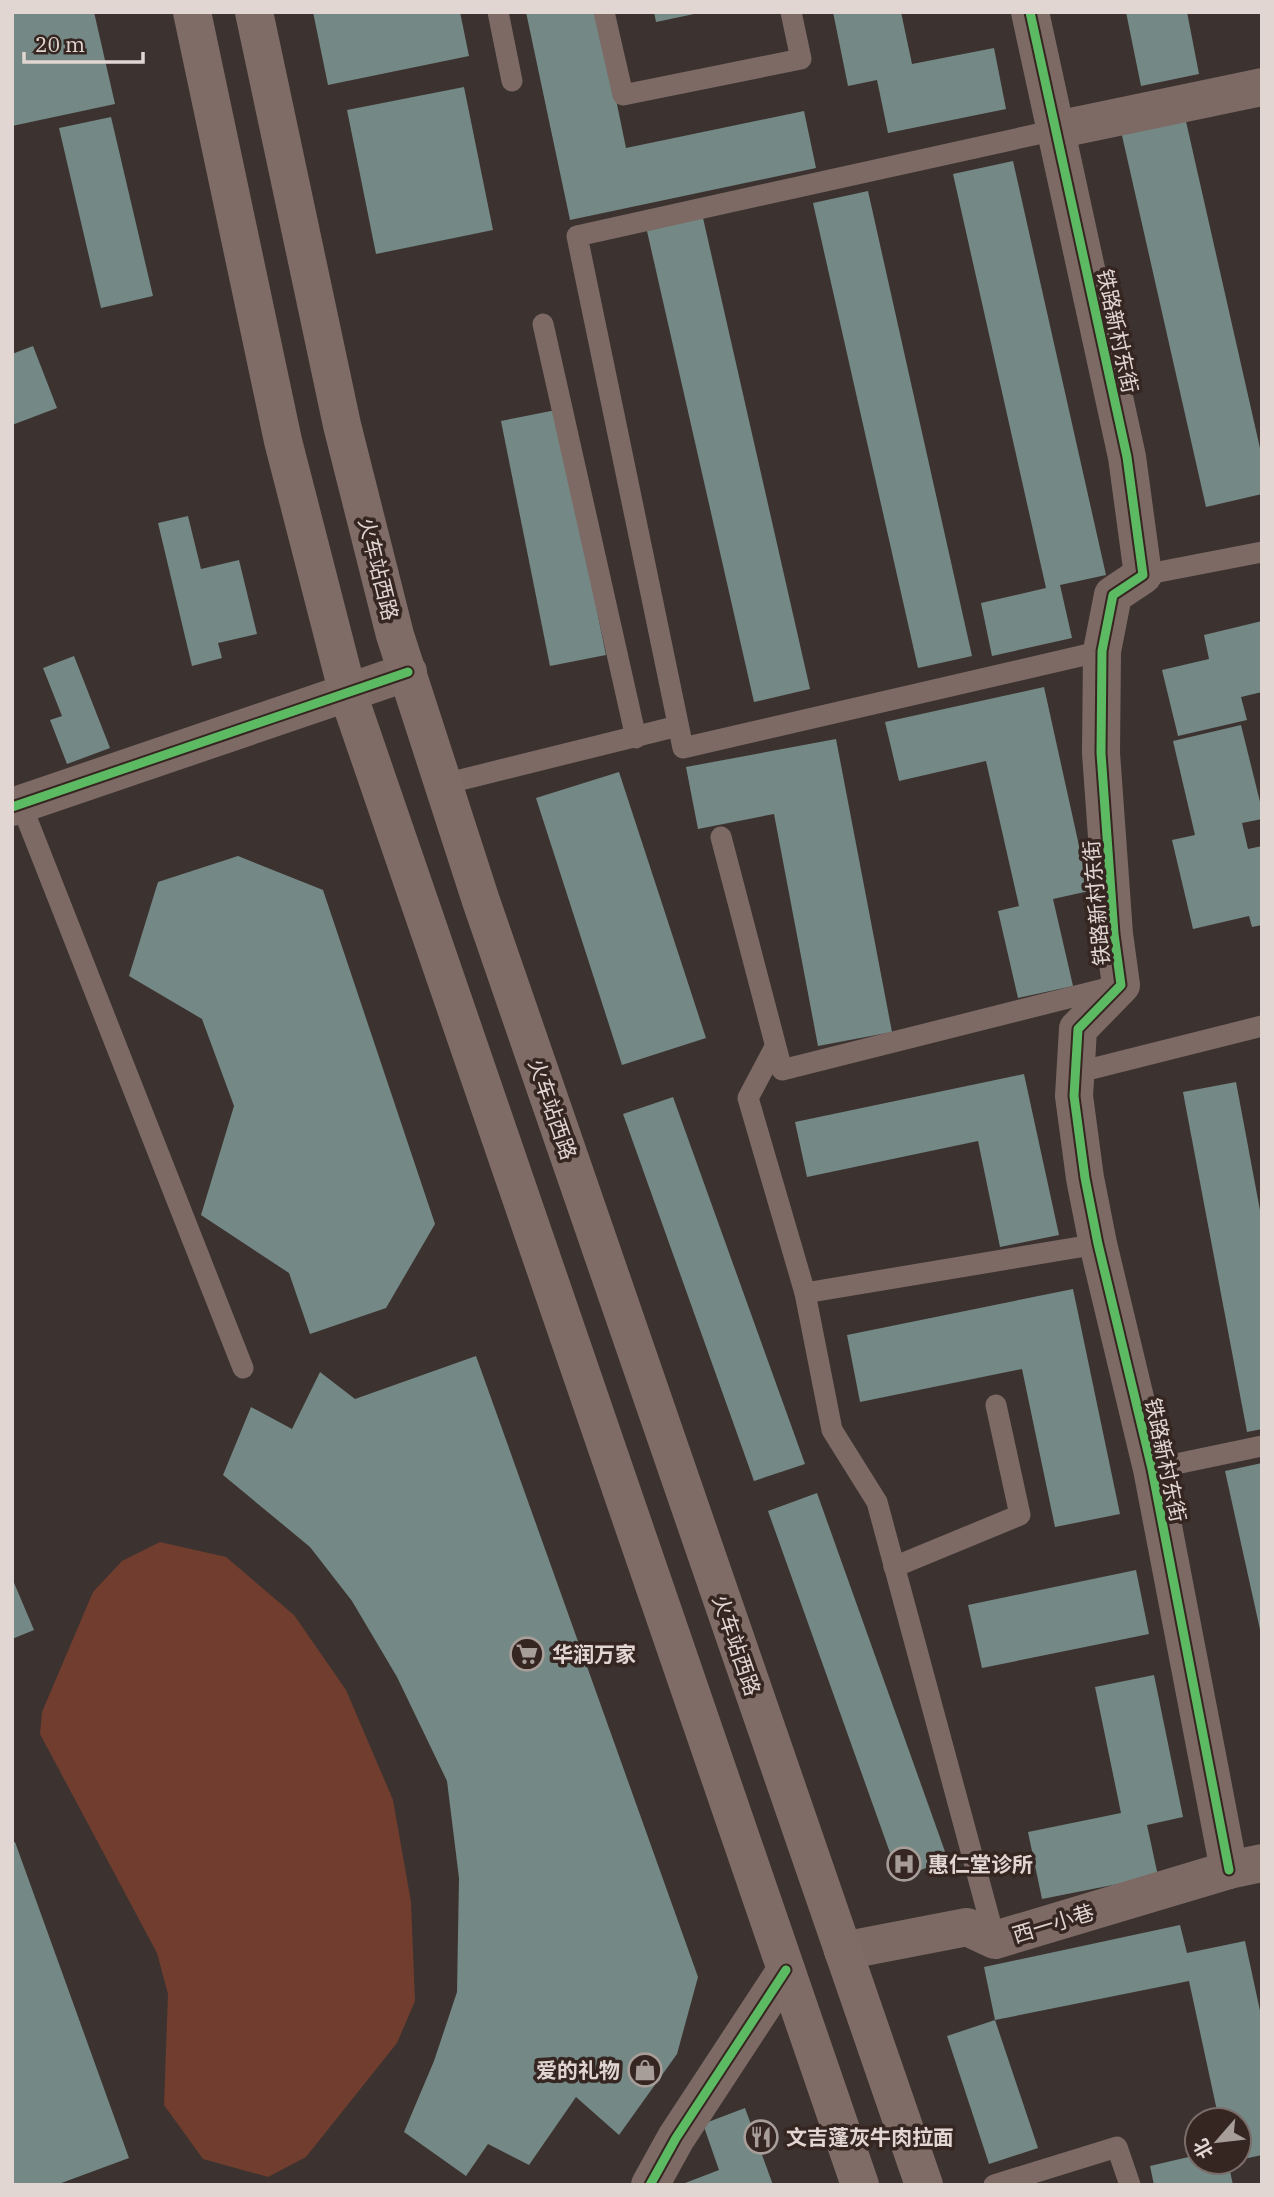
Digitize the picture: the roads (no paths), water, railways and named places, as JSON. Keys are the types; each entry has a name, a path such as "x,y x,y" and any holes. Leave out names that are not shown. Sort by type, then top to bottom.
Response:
{"main road":[{"path":"192,12 283,440 348,694 860,2185"},
{"name":"火车站西路","path":"254,12 342,425 395,635 486,914 924,2185"}],"street":[{"name":"铁路新村东街","path":"1030,12 1128,457 1143,575 1113,595 1102,651 1101,753 1114,934 1121,985 1078,1030 1074,1096 1085,1178 1098,1244 1246,1867"},
{"path":"1056,130 1262,87"},
{"path":"16,806 408,672"},
{"name":"西一小巷","path":"843,1951 967,1927 995,1940 1246,1867"},
{"path":"650,2185 676,2138 786,1970"}],"lane":[{"path":"498,12 512,81"},
{"path":"604,12 622,95 801,59 791,12"},
{"path":"1056,130 577,236 683,748 1102,651"},
{"path":"543,324 636,738"},
{"path":"1143,575 1262,552"},
{"path":"444,784 678,726"},
{"path":"16,806 243,1368"},
{"path":"721,837 782,1070 1121,985"},
{"path":"1075,1073 1262,1026"},
{"path":"775,1047 748,1098 805,1293 832,1430 877,1503 995,1940"},
{"path":"805,1293 1098,1244"},
{"path":"894,1567 1020,1515 996,1405"},
{"path":"1152,1469 1262,1446"},
{"path":"994,2185 1117,2147 1130,2185"}],"place":[{"name":"华润万家","path":"527,1654"},
{"name":"惠仁堂诊所","path":"904,1864"},
{"name":"爱的礼物","path":"645,2070"},
{"name":"文吉蓬灰牛肉拉面","path":"761,2137"}]}
